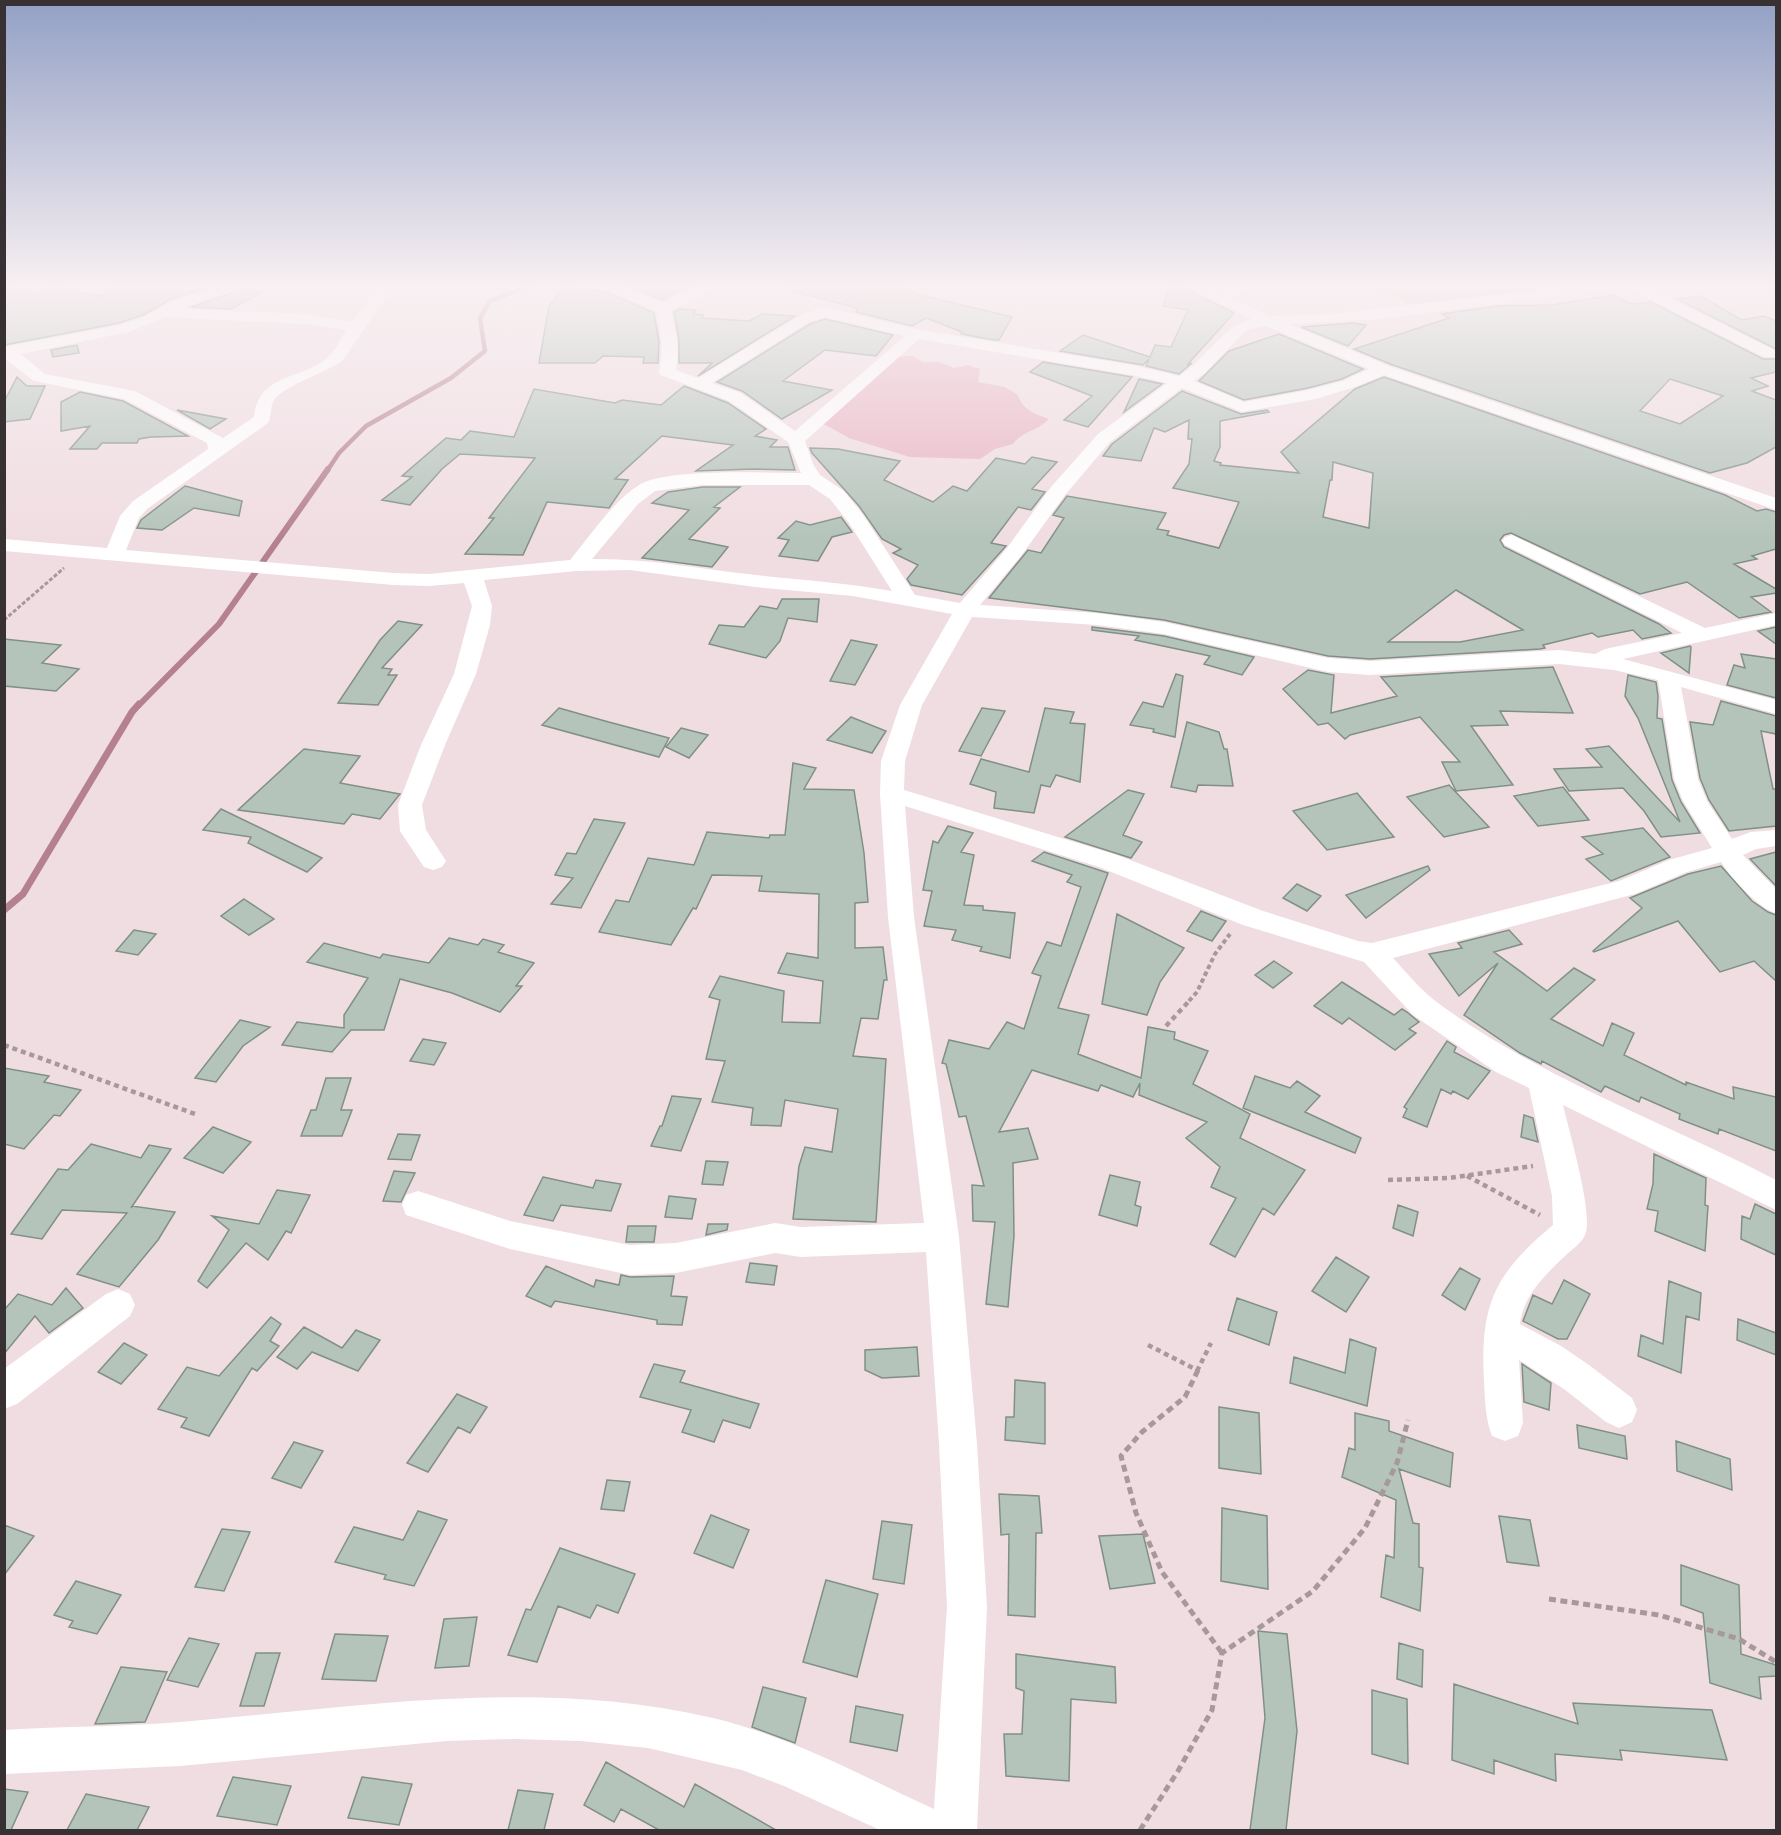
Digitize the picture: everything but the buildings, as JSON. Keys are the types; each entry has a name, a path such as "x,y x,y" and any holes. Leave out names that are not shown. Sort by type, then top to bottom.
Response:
{"street":[{"path":"27,369 40,378 118,392 136,398 212,438 216,441 217,451"},
{"path":"114,554 130,516 140,505 262,419 264,401 276,389 320,369"},
{"path":"668,369 667,372 701,383 745,402 796,440 804,464 813,479 837,495 857,519 907,598"},
{"path":"701,383 724,369"},
{"path":"796,440 877,369"},
{"path":"1122,369 1180,381 1242,407 1310,395 1349,384 1383,369 1776,504"},
{"path":"955,1830 967,1607 958,1444 942,1236 901,917 892,795 893,761 911,705 966,610 1014,552 1058,491 1104,438 1180,381 1200,369"},
{"path":"576,565 632,500 648,487 667,482 703,479 813,479"},
{"path":"1512,541 1703,635"},
{"path":"4,545 209,565 429,580 576,565 630,564 907,598 966,610 1097,619 1164,628 1292,658 1346,667 1370,668 1451,662 1586,658 1617,654 1776,620"},
{"path":"433,861 413,831 410,805 433,745 465,674 479,624 482,606 472,576"},
{"path":"1586,658 1628,665 1776,707"},
{"path":"1668,676 1686,779 1695,801 1737,867 1776,904"},
{"path":"892,795 1108,861 1253,918 1357,951 1372,953 1626,888 1678,866 1727,852 1751,842 1776,838"},
{"path":"1372,953 1424,1007 1507,1064 1712,1161 1776,1196"},
{"path":"1505,1423 1501,1333 1506,1308 1539,1257 1570,1231 1568,1196 1543,1082"},
{"path":"418,1205 510,1235 630,1260 676,1258 775,1238 801,1242 842,1242 942,1236"},
{"path":"4,1392 118,1305"},
{"path":"1501,1333 1536,1349 1570,1370 1619,1410"},
{"path":"4,1752 178,1744 394,1721 567,1718 639,1726 714,1740 780,1762 928,1830"}],"path":[{"path":"4,620 83,551"},
{"path":"1167,1026 1197,992 1215,954 1236,927 1240,922 1253,918"},
{"path":"4,1045 195,1114"},
{"path":"1388,1180 1466,1176 1561,1162"},
{"path":"1466,1176 1570,1231"},
{"path":"1211,1343 1185,1397 1142,1432 1121,1456 1136,1513 1162,1572 1222,1653"},
{"path":"1148,1344 1197,1370"},
{"path":"1140,1830 1178,1771 1212,1710 1222,1653 1313,1591 1365,1528 1397,1463 1408,1420"},
{"path":"1549,1599 1659,1615 1739,1639 1776,1662"}],"shaded area":[{"path":"882,369 979,369 978,382 1005,387 1018,395 1026,408 1049,419 1021,436 1013,444 995,449 980,459 910,457 849,438 822,423"}],"waterway":[{"path":"327,471 339,453 366,426 451,378 463,369"},
{"path":"138,706 219,624 328,469"},
{"path":"4,910 23,894 132,712 139,704"}]}
